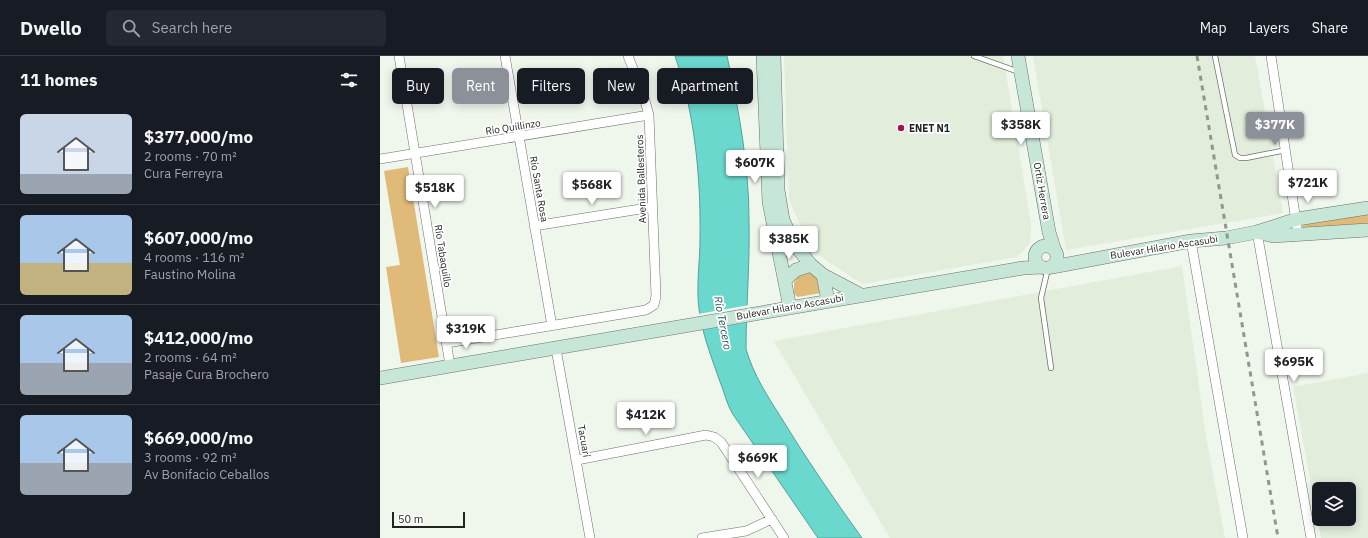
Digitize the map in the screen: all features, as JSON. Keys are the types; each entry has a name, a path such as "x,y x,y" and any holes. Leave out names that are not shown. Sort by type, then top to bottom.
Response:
{"main road":[{"path":"763,56 769,202 790,308"},
{"path":"774,56 778,190 780,207 789,234 811,265 823,275 860,294"},
{"name":"Ortiz Herrera","path":"1018,56 1049,232 1047,259"},
{"name":"Bulevar Hilario Ascasubi","path":"380,378 450,365 556,349 668,328 790,308 860,294 1023,268 1047,259 1071,262 1191,241 1226,238 1257,232 1297,219 1368,208"},
{"name":"Bulevar Hilario Ascasubi","path":"1257,232 1273,236 1368,230"},
{"path":"785,280 796,270 811,265"},
{"path":"823,275 828,301"}],"street":[{"name":"Río Tabaquillo","path":"399,56 450,365"},
{"name":"Río Santa Rosa","path":"505,56 552,326"},
{"name":"Avenida Ballesteros","path":"552,326 646,310 654,305 656,296 649,115 628,56"},
{"path":"1271,56 1297,219 1298,234"},
{"name":"Río Quillinzo","path":"380,159 649,115"},
{"path":"534,226 653,207"},
{"path":"1257,232 1311,538"},
{"path":"1191,241 1243,538"},
{"path":"447,343 552,326"},
{"name":"Tacuarí","path":"556,349 590,538"},
{"path":"577,460 706,435 714,437 720,442 784,538"},
{"path":"702,538 746,531 772,519"}],"lane":[{"path":"974,56 1021,73"},
{"path":"1215,56 1235,155 1240,158 1246,158 1286,150"},
{"path":"1047,259 1041,298 1051,368"}],"shaded area":[{"name":"ENET N1","path":"784,56 1003,56 1031,225 1030,243 1017,257 862,284 811,250 789,199"},
{"path":"1033,56 1255,56 1283,213 1066,250"},
{"path":"408,167 439,357 401,363 386,267 400,265 384,171"},
{"path":"1368,213 1368,225 1303,228 1302,223"},
{"path":"1182,266 1206,437 1225,538 890,538 774,341"},
{"path":"809,272 818,276 821,293 798,297 794,294 794,283 800,274"},
{"path":"1368,373 1368,538 1321,538 1319,526 1356,526 1356,482 1312,482 1312,489 1293,387"}],"water":[{"path":"675,56 727,56 730,68 679,68"},
{"name":"Río Tercero","path":"688,104 737,104 749,200 746,349 761,385 771,402 831,494 862,538 818,538 728,405 707,344 699,309 700,216 698,170 692,123"}],"pier":[{"path":"749,305 748,322 701,330 698,314"}],"railway":[{"path":"1197,56 1278,538"}],"place":[{"name":"ENET N1","path":"901,128"}]}
